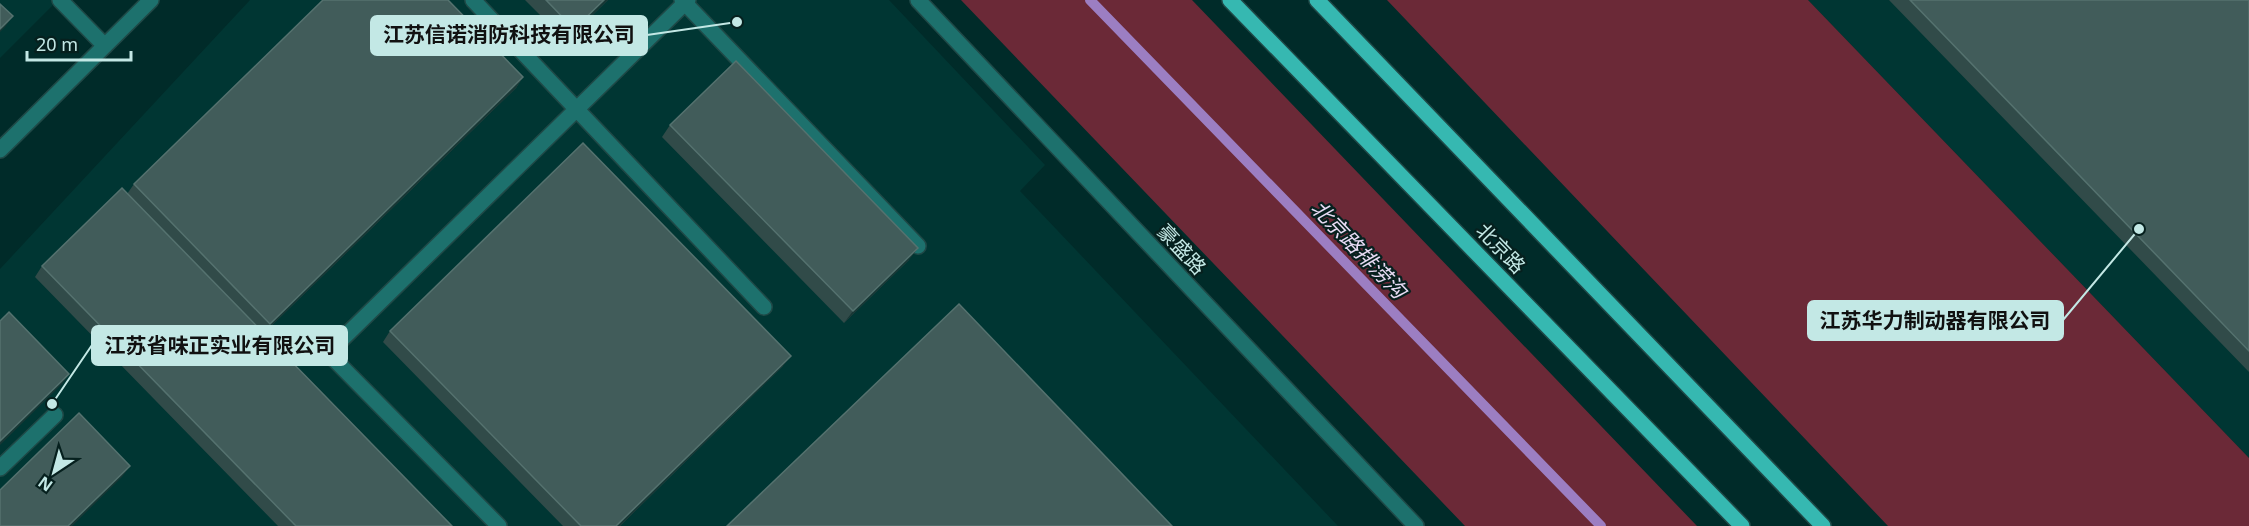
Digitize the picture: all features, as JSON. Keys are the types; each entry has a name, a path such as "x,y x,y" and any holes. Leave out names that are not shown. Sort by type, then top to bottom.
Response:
{"main road":[{"name":"北京路","path":"1230,0 1742,526"},
{"name":"北京路","path":"1317,0 1823,526"}],"street":[{"path":"60,0 105,46"},
{"path":"0,150 151,0"},
{"path":"473,0 764,307"},
{"name":"豪盛路","path":"918,0 1416,526"},
{"path":"499,526 328,353 685,1 918,246"},
{"path":"0,468 55,415"}],"shaded area":[{"path":"0,0 58,0 0,58"},
{"path":"250,0 889,0 1045,165 1020,191 1338,526 0,526 0,269"},
{"path":"961,0 1192,0 1697,526 1465,526"},
{"path":"1387,0 1808,0 2249,458 2249,526 1888,526"},
{"path":"1808,0 2249,0 2249,458"}],"building":[{"path":"323,0 448,0 523,77 270,324 134,184"},
{"path":"546,0 604,0 574,29"},
{"path":"1910,0 2249,0 2249,351"},
{"path":"0,4 13,16 0,29"},
{"path":"736,61 918,248 853,311 670,125"},
{"path":"583,143 791,356 616,526 581,526 390,331"},
{"path":"122,188 452,526 296,526 42,266"},
{"path":"959,304 1172,526 727,526"},
{"path":"9,312 69,374 0,441 0,321"},
{"path":"79,413 130,466 68,526 0,526 0,490"}],"waterway":[{"name":"北京路排涝沟","path":"1090,0 1601,526"}],"place":[{"name":"江苏信诺消防科技有限公司","path":"737,22"},
{"name":"江苏华力制动器有限公司","path":"2139,229"},
{"name":"江苏省味正实业有限公司","path":"52,404"}]}
